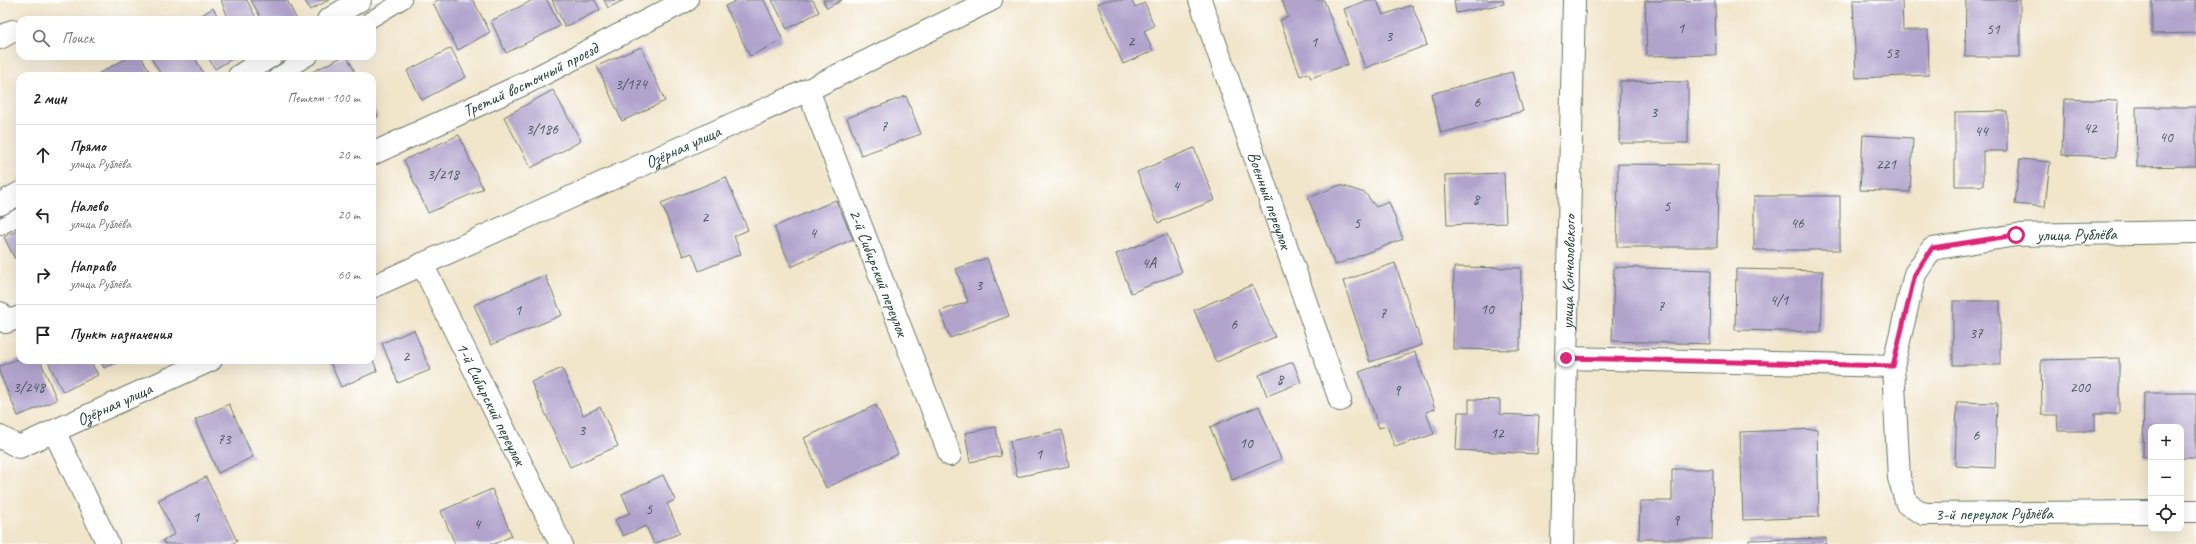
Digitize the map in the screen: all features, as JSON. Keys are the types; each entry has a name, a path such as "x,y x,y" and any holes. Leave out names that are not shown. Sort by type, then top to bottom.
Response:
{"street":[{"path":"334,16 360,0"},
{"name":"Третий восточный проезд","path":"376,152 528,82 687,0"},
{"name":"Озёрная улица","path":"376,285 808,90 991,0"},
{"name":"Военный переулок","path":"1200,0 1340,400"},
{"name":"улица Кончаловского","path":"1562,544 1574,0"},
{"path":"245,72 265,60"},
{"name":"2-й Сибирский переулок","path":"808,90 950,455"},
{"path":"0,204 16,195"},
{"name":"улица Рублёва","path":"1893,366 1915,274 1932,248 2016,235 2196,232"},
{"name":"1-й Сибирский переулок","path":"422,264 561,544"},
{"path":"1566,358 1893,366"},
{"name":"Озёрная улица","path":"0,437 19,447 202,364"},
{"name":"3-й переулок Рублёва","path":"1893,366 1899,478 1907,504 1912,508 1924,514 2148,512"},
{"path":"54,431 108,544"},
{"path":"2184,512 2196,511"}],"lane":[{"path":"376,16 403,0"},
{"path":"284,72 303,60"},
{"path":"0,227 16,218"}],"building":[{"path":"221,0 247,0 255,16 227,16"},
{"path":"251,0 287,0 295,16 260,16"},
{"path":"305,0 329,0 310,10"},
{"path":"438,0 473,0 490,32 458,50 433,3"},
{"path":"533,0 547,0 560,26 506,53 491,21"},
{"path":"552,0 595,0 600,10 565,27"},
{"path":"604,0 624,0 608,8"},
{"path":"738,0 764,0 783,40 750,56 725,6"},
{"path":"772,0 813,0 819,12 787,29"},
{"path":"823,0 842,0 827,8"},
{"path":"1107,0 1131,0 1135,7 1145,3 1154,26 1144,31 1153,51 1123,64 1097,4"},
{"path":"1282,0 1324,0 1348,64 1311,78 1308,73 1300,76 1280,20 1288,17"},
{"path":"1368,0 1377,0 1383,15 1412,5 1427,45 1365,68 1344,9"},
{"path":"1454,0 1503,0 1504,4 1456,13"},
{"path":"1715,0 1716,55 1647,56 1645,1"},
{"path":"1853,0 1902,0 1903,30 1928,30 1929,75 1856,78"},
{"path":"1966,0 2020,0 2020,57 1965,57"},
{"path":"2152,0 2196,0 2196,33 2152,34"},
{"path":"213,8 218,16 200,16"},
{"path":"641,47 665,101 622,121 597,66"},
{"path":"451,48 466,77 422,100 407,71"},
{"path":"124,60 143,60 150,72 101,72"},
{"path":"152,60 196,60 203,72 160,72"},
{"path":"209,60 230,60 215,69"},
{"path":"336,60 349,60 355,72 312,72"},
{"path":"1512,72 1523,111 1441,133 1431,94"},
{"path":"1620,81 1688,82 1688,143 1619,143"},
{"path":"553,90 581,141 531,168 504,117"},
{"path":"906,96 921,134 861,155 847,118"},
{"path":"2064,99 2118,101 2116,157 2062,155"},
{"path":"2136,107 2196,107 2196,166 2137,167"},
{"path":"2007,111 2007,151 1983,151 1983,186 1955,186 1955,112"},
{"path":"459,135 483,189 428,213 404,160"},
{"path":"1863,135 1913,138 1910,192 1860,190"},
{"path":"1194,148 1215,200 1158,223 1137,172"},
{"path":"2020,159 2050,162 2045,207 2015,204"},
{"path":"1618,164 1718,165 1717,247 1617,247"},
{"path":"1504,173 1506,223 1447,225 1445,175"},
{"path":"726,177 748,230 734,236 741,254 699,271 692,253 683,256 661,203"},
{"path":"1340,185 1365,193 1376,207 1389,202 1403,239 1335,265 1308,198"},
{"path":"1754,196 1840,196 1840,250 1754,250"},
{"path":"836,200 853,239 791,267 774,227"},
{"path":"16,231 15,259 4,237"},
{"path":"1167,234 1182,272 1131,293 1116,254"},
{"path":"987,258 1009,316 950,338 940,311 968,302 956,269"},
{"path":"1395,263 1422,345 1370,362 1343,281"},
{"path":"1454,267 1521,268 1520,350 1453,349"},
{"path":"1614,267 1711,270 1710,344 1612,341"},
{"path":"1736,269 1823,271 1821,332 1735,330"},
{"path":"545,275 562,315 491,345 474,305"},
{"path":"1252,285 1275,337 1216,362 1194,310"},
{"path":"1953,301 2000,301 2000,365 1953,365"},
{"path":"414,330 430,370 398,383 382,343"},
{"path":"1415,352 1435,409 1426,412 1434,434 1395,447 1387,426 1379,428 1359,372"},
{"path":"2119,358 2119,414 2095,414 2095,431 2058,431 2057,415 2042,415 2041,360"},
{"path":"16,360 16,364 42,364 57,400 18,416 0,374 0,366"},
{"path":"1293,362 1301,382 1267,396 1259,375"},
{"path":"49,364 92,364 98,375 63,392"},
{"path":"102,364 112,364 104,368"},
{"path":"331,364 374,364 377,371 341,387"},
{"path":"562,368 583,415 600,407 618,446 570,467 531,382"},
{"path":"2144,393 2196,393 2196,458 2184,458 2184,424 2148,424 2148,457 2143,457"},
{"path":"1469,399 1500,400 1500,414 1539,416 1537,454 1456,450 1458,412 1469,412"},
{"path":"1957,402 1997,403 1995,468 1955,466"},
{"path":"229,404 253,457 218,473 195,420"},
{"path":"876,405 898,454 826,488 804,438"},
{"path":"1259,406 1281,459 1232,480 1210,427"},
{"path":"996,427 1001,456 970,462 965,433"},
{"path":"1817,429 1819,517 1743,520 1740,432"},
{"path":"1062,430 1069,466 1017,477 1010,441"},
{"path":"1672,469 1713,469 1712,539 1639,539 1640,501 1672,501"},
{"path":"663,475 675,500 667,504 680,533 654,544 646,526 623,536 615,520 630,513 622,494"},
{"path":"206,477 237,541 231,544 165,544 163,540 175,534 158,500"},
{"path":"492,489 512,536 494,544 455,544 441,511"},
{"path":"1826,538 1826,544 1749,544 1749,540"}],"route":[{"path":"1566,358 1849,367 1893,366 1915,274 1932,248 2016,235"}]}
